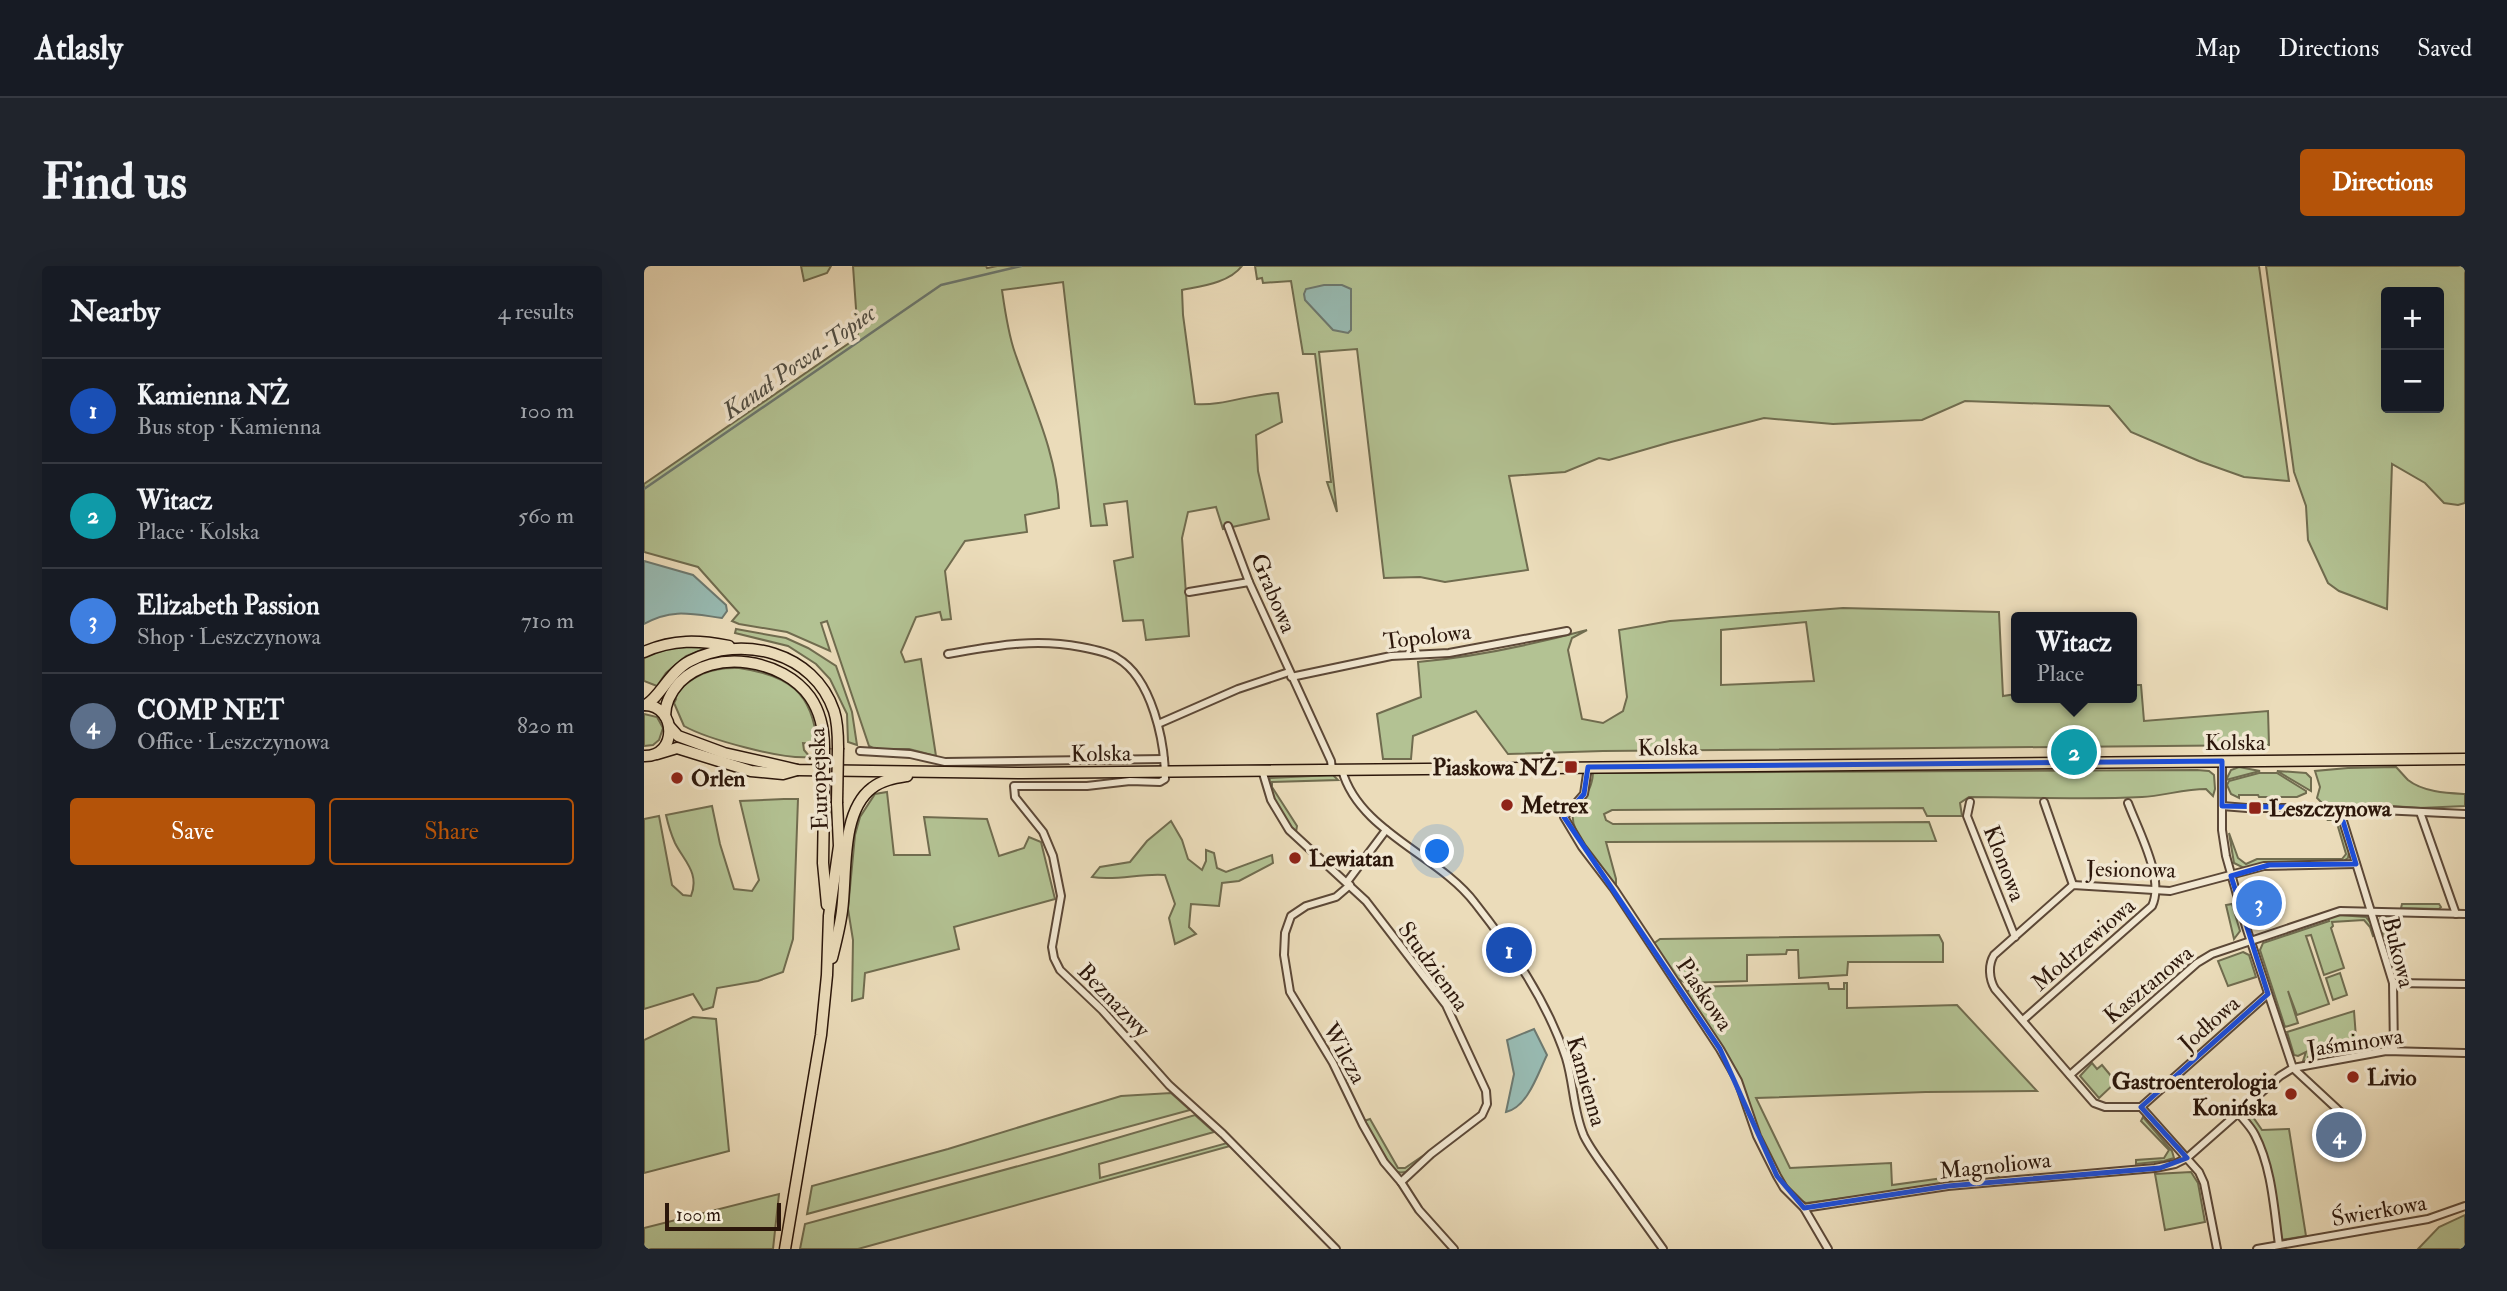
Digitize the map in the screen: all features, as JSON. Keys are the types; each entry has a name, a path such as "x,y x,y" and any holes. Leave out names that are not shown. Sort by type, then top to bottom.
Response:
{"main road":[{"path":"644,652 666,643 678,642 702,642 733,647"},
{"name":"Europejska","path":"644,705 652,702 671,675 685,663 708,653 733,647 777,654 799,665 813,676 823,689 835,712 839,846 829,916 826,982 818,1055 785,1249"},
{"name":"Europejska","path":"665,716 666,705 673,690 687,675 703,667 730,662 764,667 792,678 808,694 824,730 823,863 829,916"},
{"path":"644,705 657,708 678,736 724,753 798,770"},
{"path":"657,754 668,741 670,727"},
{"path":"644,755 677,748 751,771 783,774 798,770"},
{"name":"Kolska","path":"798,770 1023,773 1164,765 1262,770 2465,759"},
{"path":"826,982 842,911 850,828 856,807 867,793 879,784 925,772"}],"street":[{"name":"Grabowa","path":"1228,526 1249,582 1290,675"},
{"path":"1189,592 1249,582"},
{"name":"Topolowa","path":"1158,724 1238,689 1290,675 1391,656 1449,653 1567,631"},
{"path":"860,751 910,754 945,762 1164,765 1158,724 1151,702 1133,673 1117,657 1051,642 1029,642 948,654"},
{"path":"1290,675 1337,769"},
{"path":"2222,761 2224,844 2231,876 2292,1068 2349,1120"},
{"name":"Beznazwy","path":"1164,765 1165,779 1160,782 1014,786 1016,797 1047,841 1057,872 1061,896 1053,943 1054,958 1067,978 1102,1010 1169,1085 1223,1134 1336,1249"},
{"name":"Piaskowa","path":"1588,767 1588,783 1584,794 1564,817 1720,1049 1738,1081 1757,1136 1772,1166 1784,1188 1804,1208 1828,1249"},
{"name":"Kamienna","path":"1337,769 1350,789 1386,830 1466,892 1527,976 1538,994 1564,1053 1577,1114 1586,1139 1663,1249"},
{"name":"Studzienna","path":"1262,770 1266,789 1284,824 1366,901 1446,1005 1488,1097 1486,1110 1482,1115 1431,1154 1401,1182"},
{"name":"Klonowa","path":"1969,802 1968,816 2015,937"},
{"path":"2044,802 2073,885"},
{"path":"2128,803 2155,876 2156,890"},
{"path":"2222,806 2465,814"},
{"name":"Bukowa","path":"2339,808 2393,983 2394,1051"},
{"path":"2420,812 2456,914"},
{"name":"Wilcza","path":"1386,830 1336,897 1306,906 1291,916 1285,933 1284,955 1288,982 1294,1001 1333,1063 1384,1162 1419,1210 1454,1249"},
{"path":"2231,876 2269,865 2356,864"},
{"name":"Jesionowa","path":"2141,1107 2098,1105 1995,989 1990,971 1992,958 2073,885 2170,891 2231,876"},
{"name":"Modrzewiowa","path":"2023,1020 2151,908 2156,890"},
{"name":"Kasztanowa","path":"2070,1075 2197,963 2212,954 2340,911 2465,914"},
{"path":"2393,983 2465,985"},
{"name":"Jodłowa","path":"2141,1107 2268,994"},
{"name":"Jaśminowa","path":"2292,1068 2394,1051 2465,1053"},
{"path":"2188,1158 2292,1068"},
{"path":"2141,1107 2199,1172 2204,1183 2217,1249"},
{"path":"2238,1113 2252,1129 2258,1142 2268,1177 2279,1245"},
{"name":"Magnoliowa","path":"1804,1208 1948,1186 2160,1168 2188,1158"},
{"name":"Świerkowa","path":"2257,1249 2433,1218 2465,1206"}],"highlighted area":[{"path":"2222,761 2222,806 2339,808 2356,864 2269,865 2231,876 2268,994 2141,1107 2187,1158 2160,1168 1948,1186 1804,1208 1777,1176 1720,1049 1564,817 1584,794 1588,767"}],"green space":[{"path":"801,266 831,266 827,273 804,281"},
{"path":"853,266 1242,266 1223,280 1182,290 1183,315 1195,404 1278,393 1282,422 1256,435 1258,471 1269,519 1223,529 1216,507 1188,512 1182,538 1189,636 1146,640 1143,620 1123,621 1114,561 1133,557 1127,501 1104,504 1107,525 1091,526 1063,282 1002,290 1013,345 1049,448 1059,508 1025,515 1027,532 965,541 945,571 951,619 942,620 940,612 916,617 901,652 905,662 921,659 936,756 909,749 875,749 869,746 827,621 821,623 830,651 787,632 739,624 732,621 739,613 698,567 644,552 644,484 858,337"},
{"path":"1255,266 2259,266 2289,481 2244,477 2199,461 2131,432 2109,406 1965,401 1922,420 1833,424 1764,418 1609,460 1599,458 1565,472 1509,476 1528,570 1445,582 1420,577 1384,578 1357,349 1319,352 1337,512 1327,482 1331,482 1315,354 1303,354 1291,281 1263,283 1262,278 1257,279"},
{"path":"2266,266 2465,266 2465,503 2444,503 2425,483 2392,464 2387,609 2339,591 2328,583 2308,540 2306,506 2294,472"},
{"path":"1843,608 1999,612 2003,696 2011,695 2011,703 2137,703 2137,685 2141,685 2144,721 2268,711 2269,745 1508,754 1476,711 1413,736 1411,759 1383,759 1377,714 1421,697 1418,662 1503,650 1587,630 1572,638 1568,650 1582,719 1603,723 1623,711 1627,697 1619,630 1670,621","holes":["1806,622 1814,681 1721,685 1721,630"]},
{"path":"736,629 786,638 836,666 852,712 857,745 848,742 847,714 830,679 816,664 788,646 735,633"},
{"path":"685,644 709,647 686,656 666,673 657,686 644,681 644,656"},
{"path":"739,668 784,681 803,699 815,726 817,744 803,743 804,750 810,757 745,748 684,726 673,697 680,689 711,671"},
{"path":"644,714 657,717 663,728 659,740 653,745 644,746"},
{"path":"2239,767 2260,771 2226,780 2231,770"},
{"path":"2396,767 2408,780 2421,787 2465,794 2465,806 2420,808 2324,805 2317,798 2320,787 2315,771"},
{"path":"2209,771 2214,775 2213,796 2206,789 2120,798 1969,797 1960,803 1962,816 1927,816 1923,808 1612,810 1604,814 1606,820 1613,824 1929,822 1936,841 1606,842 1616,887 1588,851 1575,829 1573,819 1574,812 1589,790 1593,773"},
{"path":"2277,771 2306,773 2311,778 2311,791"},
{"path":"2259,773 2277,773 2306,793 2297,797 2239,795 2239,798 2231,794 2227,785 2229,781"},
{"path":"1333,775 1338,780 1272,782 1272,787 1297,826 1296,832 1274,798 1270,778"},
{"path":"887,792 894,855 930,855 924,817 987,819 999,856 1024,848 1029,837 1041,842 1055,899 954,927 959,949 865,973 863,998 852,1001 853,940 848,909 855,835 860,817 875,794"},
{"path":"798,799 793,939 783,972 758,981 717,988 713,1007 703,1010 693,994 644,1009 644,819 659,816 672,885 683,895 691,896 694,881 692,874 675,843 666,815 712,806 734,889 752,891 759,880 740,801"},
{"path":"2331,813 2339,819 2349,852 2348,858 2342,862 2269,862 2244,868 2234,863 2229,833 2238,858 2246,864 2257,859 2342,859 2346,854 2336,820 2328,820"},
{"path":"1171,821 1182,840 1188,859 1202,870 1206,861 1206,850 1214,853 1217,868 1226,872 1272,855 1273,863 1239,881 1222,883 1219,906 1191,904 1189,927 1196,934 1175,944 1169,918 1175,904 1165,875 1092,877 1100,867 1130,862 1147,841"},
{"path":"2232,904 2240,931 2234,939 2226,905"},
{"path":"2402,904 2439,904 2441,907 2401,908"},
{"path":"2339,915 2366,917 2375,935 2373,936 2364,920 2332,922 2331,928 2344,968 2324,975 2311,935 2306,936 2329,1004 2297,1015 2288,991 2298,1023 2285,1027 2260,950 2263,943 2329,921 2328,918"},
{"path":"2389,916 2390,920 2383,928 2391,959 2398,972 2410,980 2400,980 2393,975 2378,923 2381,917"},
{"path":"1939,935 1943,943 1943,962 1848,962 1847,975 1799,978 1798,950 1787,950 1786,954 1747,955 1747,981 1686,983 1676,978 1653,944 1660,939"},
{"path":"2243,952 2249,955 2256,977 2228,986 2218,961"},
{"path":"2340,973 2347,995 2333,1000 2326,978"},
{"path":"1828,983 1829,989 1844,989 1844,983 1847,983 1847,1008 1957,1005 2037,1091 1756,1098 1790,1168 1891,1163 1892,1185 1965,1175 1971,1170 1983,1168 1990,1174 1998,1173 1999,1178 1806,1203 1799,1200 1779,1176 1750,1113 1740,1080 1686,993 1692,987"},
{"path":"2354,1011 2357,1051 2352,1049 2337,1052 2337,1055 2323,1058 2321,1054 2303,1061 2306,1052 2294,1055 2287,1032"},
{"path":"693,1017 716,1019 729,1151 644,1173 644,1040"},
{"path":"2092,1063 2097,1069 2102,1065 2116,1082 2099,1098 2080,1076"},
{"path":"1171,1093 1190,1110 807,1214 812,1186 948,1149 1121,1096"},
{"path":"1355,1102 1364,1121 1370,1119 1398,1168 1405,1168 1427,1153 1408,1171 1394,1171 1358,1112"},
{"path":"2257,1104 2259,1106 2251,1114 2262,1130 2289,1129 2306,1236 2281,1240 2261,1142 2246,1119 2249,1117 2248,1112"},
{"path":"1195,1115 1214,1132 1099,1164 1100,1178 1227,1143 1230,1146 858,1249 800,1249 805,1224"},
{"path":"2143,1117 2172,1151 2174,1158 2136,1164 2136,1160 2164,1158 2169,1150 2141,1121"},
{"path":"2191,1172 2198,1183 2205,1222 2165,1230 2155,1174"},
{"path":"779,1194 773,1249 644,1249 644,1228"},
{"path":"2465,1215 2465,1249 2418,1249 2439,1227"}],"water":[{"path":"1342,285 1351,289 1351,330 1348,333 1333,330 1305,300 1306,289"},
{"path":"644,561 693,575 726,605 727,611 722,618 673,614 644,624"},
{"path":"1534,1029 1547,1055 1526,1097 1514,1109 1506,1112 1514,1074 1507,1040"}],"waterway":[{"name":"Kanał Powa-Topiec","path":"644,489 941,285 1021,266"}],"place":[{"name":"Witacz","path":"2074,752"},
{"name":"Piaskowa NŻ","path":"1571,767"},
{"name":"Orlen","path":"677,778"},
{"name":"Metrex","path":"1507,805"},
{"name":"Leszczynowa","path":"2255,808"},
{"name":"Lewiatan","path":"1295,858"},
{"name":"Elizabeth Passion","path":"2259,903"},
{"name":"Kamienna NŻ","path":"1509,950"},
{"name":"Livio","path":"2353,1077"},
{"name":"Gastroenterologia Konińska","path":"2291,1094"},
{"name":"COMP NET","path":"2339,1135"}]}
